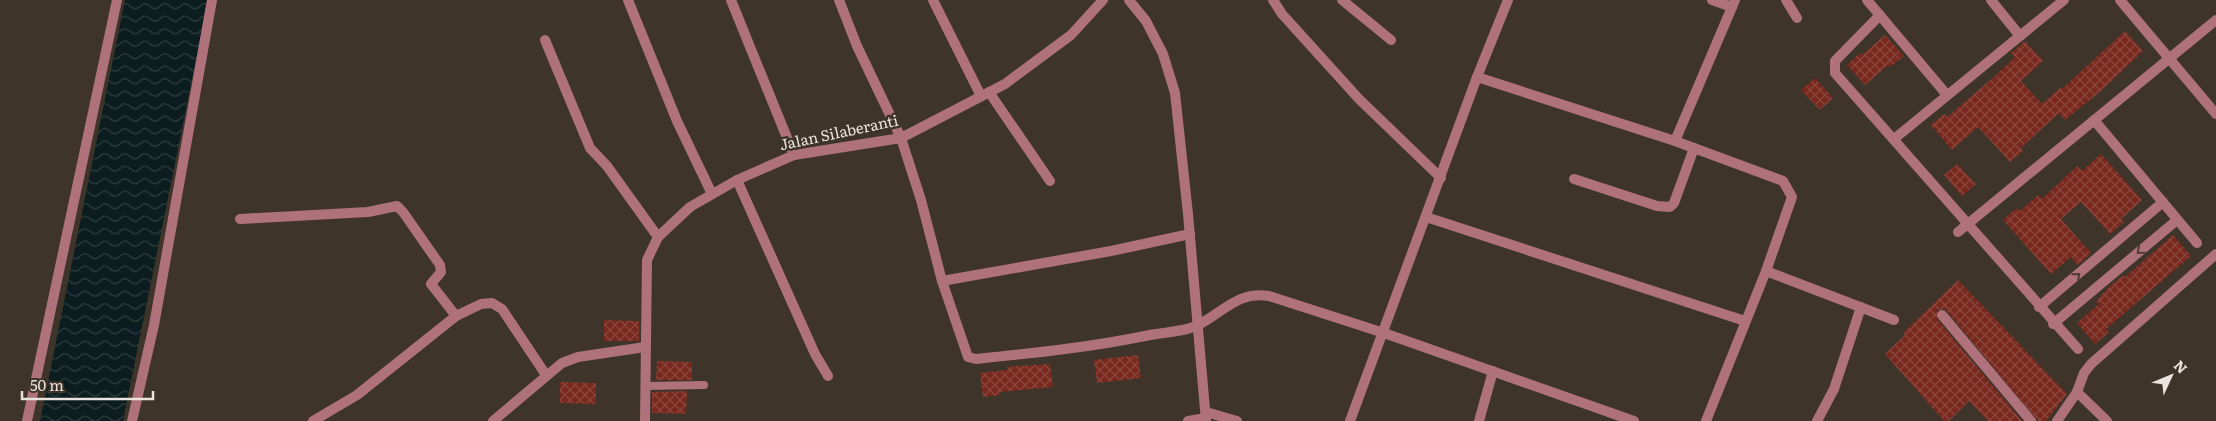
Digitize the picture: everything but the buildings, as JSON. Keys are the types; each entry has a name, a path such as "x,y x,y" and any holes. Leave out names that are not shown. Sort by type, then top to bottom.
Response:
{"street":[{"path":"28,421 117,0"},
{"path":"132,421 154,324 212,0"},
{"path":"628,0 677,121 712,194"},
{"path":"731,0 794,155"},
{"path":"839,0 857,46 901,138 921,200 942,282 968,357 976,359 1087,348 1197,326 1234,302 1246,296 1256,294 1269,296 1384,333 1493,371 1610,417 1634,421"},
{"path":"933,0 985,94 1050,182"},
{"name":"Jalan Silaberanti","path":"645,421 647,260 651,248 658,237 690,207 736,180 794,155 901,138 1005,84 1071,36 1103,0"},
{"path":"1128,0 1146,20 1163,54 1175,93 1190,234 1206,417"},
{"path":"1273,0 1282,14 1359,99 1441,178"},
{"path":"1342,0 1391,40"},
{"path":"1350,421 1441,178 1476,77 1508,0"},
{"path":"1674,141 1733,4 1712,0"},
{"path":"1786,0 1797,18"},
{"path":"1867,0 1947,95"},
{"path":"1991,0 2020,36"},
{"path":"1894,139 2064,0"},
{"path":"2120,0 2216,114"},
{"path":"1880,15 1835,60 1834,74 1894,139 2054,324 2078,349"},
{"path":"1958,232 2216,20"},
{"path":"545,40 590,148 607,166 658,237"},
{"path":"1476,77 1674,141 1783,181 1787,185 1792,197 1791,204 1706,421"},
{"path":"2094,120 2197,244"},
{"path":"1574,179 1657,206 1670,207 1674,203 1694,148"},
{"path":"736,180 815,354 828,376"},
{"path":"2040,308 2163,202"},
{"path":"240,219 339,214 397,206 440,265 441,272 431,284 456,316"},
{"path":"1426,217 1745,321"},
{"path":"2054,324 2177,220"},
{"path":"942,282 1111,251 1190,234"},
{"path":"2057,421 2077,392 2084,373 2091,364 2216,254"},
{"path":"1766,271 1894,320"},
{"path":"313,421 357,395 456,316 480,304 492,303 502,310 546,375"},
{"path":"1817,421 1834,389 1861,307"},
{"path":"1942,315 2031,421"},
{"path":"492,421 562,363 578,357 645,347"},
{"path":"1479,421 1493,371"},
{"path":"2077,392 2107,421"},
{"path":"1188,421 1206,417 1237,421"}],"lane":[{"path":"645,386 704,385"}],"water":[{"path":"125,0 208,0 123,421 40,421"}]}
